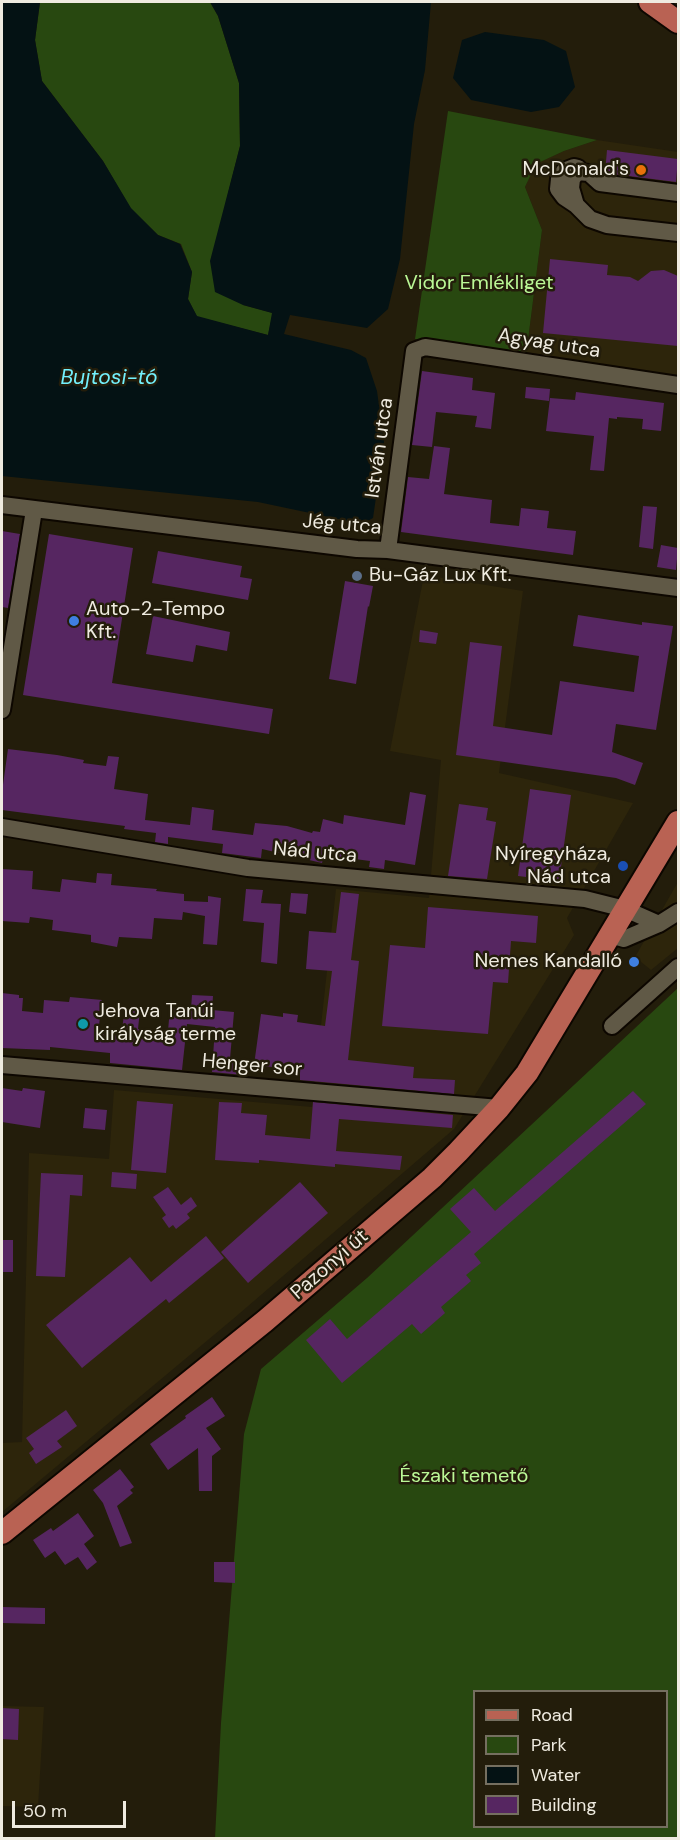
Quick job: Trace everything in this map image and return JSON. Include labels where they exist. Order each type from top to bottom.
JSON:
[{"type":"main road","points":[[650,2],[678,22]]},
{"type":"main road","points":[[626,909],[678,822]]},
{"type":"main road","name":"Pazonyi út","points":[[2,1533],[266,1321],[432,1178],[500,1108],[527,1073],[626,909]]},
{"type":"street","points":[[678,193],[600,183],[589,173],[577,172],[572,179],[571,188],[576,205],[590,219],[607,225],[678,233]]},
{"type":"street","name":"Agyag utca","points":[[414,351],[425,346],[678,384]]},
{"type":"street","name":"István utca","points":[[388,550],[414,351]]},
{"type":"street","name":"Jég utca","points":[[2,505],[357,549],[388,550],[678,588]]},
{"type":"street","points":[[2,710],[3,688],[34,510]]},
{"type":"street","name":"Nád utca","points":[[2,827],[248,868],[585,898],[626,909],[659,924]]},
{"type":"street","points":[[607,939],[617,937],[624,939],[659,924],[678,912]]},
{"type":"street","points":[[612,1026],[678,967]]},
{"type":"street","name":"Henger sor","points":[[2,1065],[500,1108]]},
{"type":"shaded area","points":[[597,140],[678,152],[678,378],[526,356],[542,230],[525,187],[535,164]]},
{"type":"shaded area","points":[[424,575],[523,591],[499,773],[633,803],[567,918],[574,935],[454,1129],[233,1319],[2,1512],[2,1443],[22,1442],[29,1153],[109,1159],[114,1090],[312,1107],[336,889],[429,898],[441,760],[390,751]]},
{"type":"shaded area","points":[[678,882],[678,948],[651,970],[635,957]]},
{"type":"shaded area","points":[[2,1706],[44,1707],[38,1807],[2,1806]]},
{"type":"green space","points":[[40,2],[210,2],[218,16],[239,83],[240,146],[226,202],[243,305],[273,313],[268,335],[197,317],[188,299],[192,272],[181,244],[158,235],[130,208],[103,161],[42,81],[35,40]]},
{"type":"green space","name":"Vidor Emlékliget","points":[[448,111],[597,140],[564,151],[536,164],[525,187],[542,230],[526,356],[415,339]]},
{"type":"green space","name":"Északi temető","points":[[678,988],[678,1838],[215,1838],[221,1723],[244,1434],[261,1369],[367,1278]]},
{"type":"water","name":"Bujtosi-tó","points":[[2,2],[40,2],[35,40],[42,81],[103,161],[131,208],[158,235],[180,244],[192,272],[188,299],[197,316],[268,335],[272,313],[243,305],[215,292],[210,261],[240,146],[239,83],[218,16],[210,2],[431,2],[425,70],[414,124],[400,259],[388,309],[367,328],[290,315],[284,334],[351,350],[366,358],[377,391],[384,442],[373,518],[362,524],[258,502],[2,476]]},
{"type":"water","points":[[485,32],[544,40],[566,51],[575,87],[559,107],[531,112],[471,100],[453,78],[462,40]]},
{"type":"building","name":"McDonald's","points":[[607,150],[678,159],[676,182],[605,173]]},
{"type":"building","points":[[550,259],[608,265],[607,275],[630,277],[638,281],[651,271],[664,270],[678,276],[678,346],[543,333]]},
{"type":"building","points":[[422,371],[473,378],[472,390],[495,393],[491,429],[475,427],[477,416],[436,412],[432,447],[412,445]]},
{"type":"building","points":[[526,387],[550,389],[549,401],[525,398]]},
{"type":"building","points":[[576,392],[664,403],[661,431],[642,429],[643,419],[609,418],[604,471],[590,470],[594,436],[546,431],[550,398],[575,400]]},
{"type":"building","points":[[434,446],[450,448],[444,494],[492,500],[490,523],[519,526],[521,508],[549,511],[547,528],[576,531],[573,555],[401,532],[408,477],[429,479]]},
{"type":"building","points":[[643,506],[657,507],[653,549],[639,547]]},
{"type":"building","points":[[2,531],[20,534],[8,608],[2,607]]},
{"type":"building","points":[[49,534],[133,548],[112,683],[273,709],[269,734],[23,695]]},
{"type":"building","points":[[661,545],[678,548],[676,570],[657,567]]},
{"type":"building","points":[[158,551],[242,566],[240,577],[252,579],[248,600],[152,583]]},
{"type":"building","points":[[345,581],[373,586],[356,684],[329,679]]},
{"type":"building","points":[[578,615],[642,625],[642,622],[673,626],[656,730],[616,724],[612,752],[643,763],[635,785],[616,778],[456,755],[470,642],[502,646],[493,726],[552,735],[560,681],[634,692],[639,656],[573,646]]},
{"type":"building","points":[[153,616],[230,632],[227,651],[196,645],[193,662],[146,654]]},
{"type":"building","points":[[420,630],[438,633],[436,644],[419,642]]},
{"type":"building","points":[[8,749],[57,755],[84,760],[83,763],[106,766],[108,756],[119,757],[114,789],[148,794],[145,820],[190,825],[192,807],[214,810],[212,830],[253,835],[255,823],[287,826],[312,833],[313,831],[320,832],[323,819],[343,824],[344,815],[405,825],[410,792],[426,795],[415,865],[385,860],[384,869],[369,867],[370,861],[324,855],[322,863],[262,849],[261,858],[222,853],[223,844],[168,837],[168,844],[155,842],[156,833],[124,829],[125,826],[2,810]]},
{"type":"building","points":[[530,789],[571,795],[559,881],[518,876]]},
{"type":"building","points":[[459,804],[488,808],[486,820],[496,822],[487,879],[448,876]]},
{"type":"building","points":[[2,869],[33,871],[32,889],[60,892],[62,879],[96,883],[97,873],[112,874],[111,885],[184,894],[184,901],[208,902],[208,896],[221,898],[217,945],[203,944],[205,916],[183,912],[182,920],[154,918],[152,939],[119,937],[117,947],[91,942],[91,935],[52,930],[53,920],[30,917],[29,923],[2,921]]},
{"type":"building","points":[[246,889],[263,890],[261,903],[281,904],[277,964],[261,962],[264,923],[243,921]]},
{"type":"building","points":[[341,892],[359,894],[351,960],[359,961],[348,1060],[414,1067],[413,1078],[455,1080],[454,1094],[300,1080],[300,1070],[254,1065],[261,1014],[283,1017],[283,1013],[298,1015],[297,1022],[325,1026],[332,971],[306,969],[309,931],[336,933]]},
{"type":"building","points":[[291,893],[308,894],[306,914],[289,912]]},
{"type":"building","points":[[428,907],[538,916],[536,943],[511,941],[508,983],[493,982],[488,1034],[382,1026],[390,945],[425,948]]},
{"type":"building","points":[[2,993],[19,995],[19,998],[23,998],[22,1011],[43,1013],[44,1000],[69,1002],[70,997],[102,1000],[98,1034],[121,1036],[125,1008],[140,1010],[138,1029],[168,1031],[170,1008],[191,1009],[192,995],[213,996],[212,1010],[234,1012],[230,1059],[245,1061],[243,1075],[212,1072],[215,1027],[187,1024],[182,1070],[110,1063],[110,1053],[50,1047],[50,1050],[2,1048]]},
{"type":"building","points":[[2,1088],[45,1091],[40,1128],[2,1122]]},
{"type":"building","points":[[633,1091],[646,1104],[474,1254],[481,1263],[466,1275],[471,1281],[441,1307],[445,1313],[421,1334],[412,1324],[342,1383],[306,1340],[330,1319],[347,1339],[471,1232],[450,1209],[474,1188],[495,1211]]},
{"type":"building","points":[[137,1101],[173,1104],[166,1173],[131,1170]]},
{"type":"building","points":[[219,1102],[242,1103],[241,1113],[267,1115],[265,1135],[310,1139],[313,1102],[453,1115],[452,1128],[339,1119],[336,1151],[402,1156],[400,1170],[335,1164],[335,1167],[259,1160],[259,1163],[215,1160]]},
{"type":"building","points":[[85,1108],[107,1110],[105,1130],[83,1128]]},
{"type":"building","points":[[112,1172],[137,1174],[136,1189],[111,1187]]},
{"type":"building","points":[[41,1173],[83,1175],[82,1196],[70,1195],[65,1277],[36,1276]]},
{"type":"building","points":[[300,1182],[328,1213],[248,1283],[221,1252]]},
{"type":"building","points":[[168,1187],[181,1205],[191,1197],[197,1206],[187,1214],[190,1218],[176,1229],[173,1225],[169,1228],[162,1218],[166,1215],[153,1197]]},
{"type":"building","points":[[206,1236],[224,1258],[169,1303],[166,1299],[82,1368],[46,1325],[130,1257],[151,1282]]},
{"type":"building","points":[[2,1240],[13,1240],[13,1272],[2,1272]]},
{"type":"building","points":[[212,1397],[225,1416],[206,1428],[221,1449],[212,1456],[212,1491],[199,1491],[198,1448],[168,1470],[150,1444]]},
{"type":"building","points":[[66,1410],[77,1426],[57,1441],[62,1447],[36,1464],[29,1453],[34,1449],[26,1438]]},
{"type":"building","points":[[120,1469],[134,1487],[130,1490],[133,1493],[117,1506],[132,1543],[120,1547],[103,1503],[93,1490]]},
{"type":"building","points":[[78,1513],[94,1536],[84,1544],[97,1562],[87,1570],[78,1557],[65,1565],[55,1551],[45,1558],[33,1540],[51,1528],[53,1531]]},
{"type":"building","points":[[214,1562],[235,1562],[235,1583],[214,1582]]},
{"type":"building","points":[[2,1607],[45,1608],[45,1624],[2,1623]]},
{"type":"building","points":[[2,1708],[19,1709],[18,1740],[2,1739]]},
{"type":"place","name":"McDonald's","points":[[641,170]]},
{"type":"place","name":"Bu-Gáz Lux Kft.","points":[[357,576]]},
{"type":"place","name":"Auto-2-Tempo Kft.","points":[[74,621]]},
{"type":"place","name":"Nyíregyháza, Nád utca","points":[[623,866]]},
{"type":"place","name":"Nemes Kandalló","points":[[634,962]]},
{"type":"place","name":"Jehova Tanúi királyság terme","points":[[83,1024]]}]
